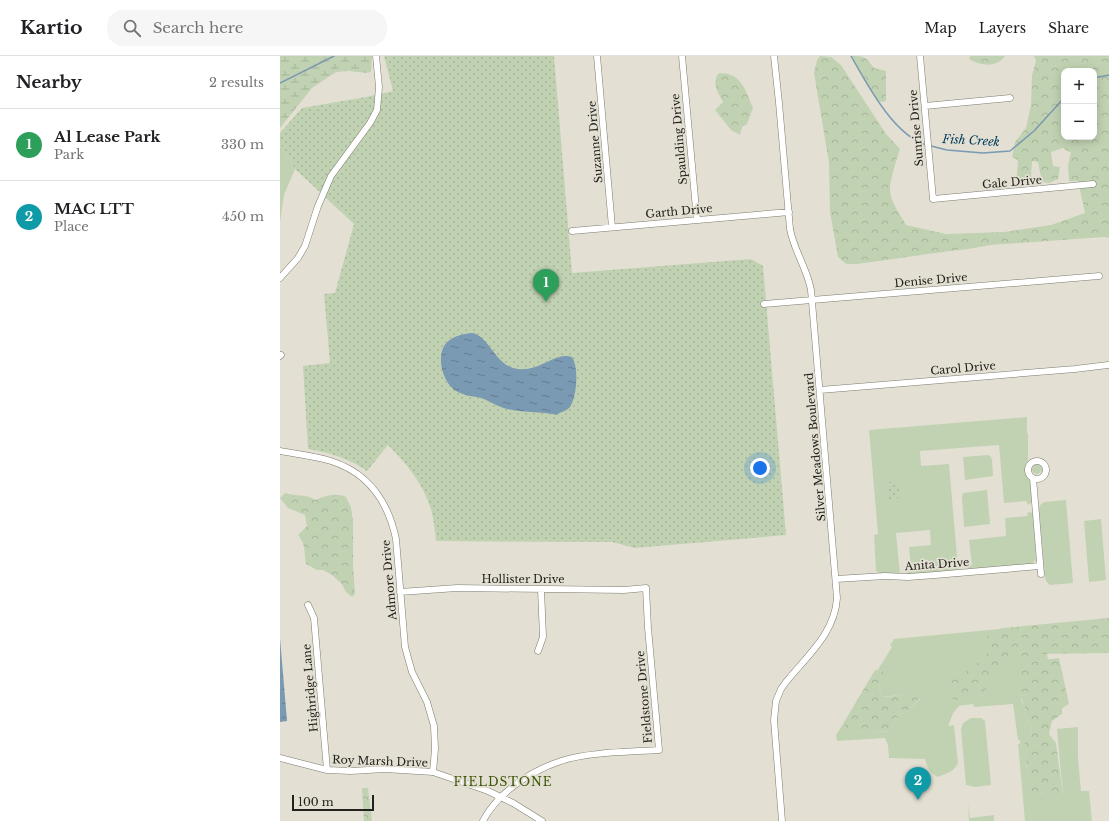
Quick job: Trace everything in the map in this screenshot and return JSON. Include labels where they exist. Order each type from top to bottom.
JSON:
[{"type":"street","points":[[280,278],[298,258],[305,246],[318,206],[331,176],[370,123],[377,110],[379,87],[376,56]]},
{"type":"street","name":"Suzanne Drive","points":[[597,56],[612,227]]},
{"type":"street","name":"Spaulding Drive","points":[[682,56],[697,220]]},
{"type":"street","name":"Silver Meadows Boulevard","points":[[774,56],[792,240],[809,277],[812,300],[837,605],[831,624],[824,637],[786,682],[776,701],[774,730],[782,821]]},
{"type":"street","name":"Sunrise Drive","points":[[920,56],[933,199]]},
{"type":"street","points":[[924,106],[1010,98]]},
{"type":"street","name":"Gale Drive","points":[[933,199],[1093,184]]},
{"type":"street","name":"Garth Drive","points":[[572,231],[789,212]]},
{"type":"street","points":[[280,266],[287,271]]},
{"type":"street","name":"Denise Drive","points":[[764,304],[1099,276]]},
{"type":"street","name":"Carol Drive","points":[[820,390],[1108,365]]},
{"type":"street","name":"Admore Drive","points":[[280,451],[332,461],[349,468],[368,482],[387,508],[393,523],[396,539],[407,658],[412,672],[428,702],[434,726],[436,749],[433,772]]},
{"type":"street","points":[[1033,478],[1041,574]]},
{"type":"street","name":"Anita Drive","points":[[836,579],[884,576],[908,577],[1040,566]]},
{"type":"street","name":"Hollister Drive","points":[[400,592],[457,588],[624,590],[646,588]]},
{"type":"street","name":"Fieldstone Drive","points":[[483,821],[493,805],[520,782],[533,774],[562,761],[598,755],[658,750],[646,588]]},
{"type":"street","points":[[538,650],[543,637],[541,589]]},
{"type":"street","name":"Highridge Lane","points":[[308,605],[314,618],[327,770]]},
{"type":"street","name":"Roy Marsh Drive","points":[[280,758],[327,770],[351,771],[385,769],[433,772],[473,786],[501,798],[542,821]]},
{"type":"green space","points":[[280,56],[372,56],[371,72],[336,72],[312,88],[280,128]]},
{"type":"green space","points":[[384,56],[554,56],[572,273],[751,259],[763,266],[786,535],[635,548],[612,542],[436,541],[432,513],[425,494],[409,468],[388,445],[367,471],[360,466],[339,457],[308,449],[303,366],[330,363],[324,294],[335,293],[354,224],[295,169],[280,143],[280,133],[302,108],[393,91]]},
{"type":"green space","points":[[820,56],[831,57],[841,65],[886,134],[900,149],[892,177],[890,192],[894,205],[906,225],[946,234],[1004,232],[1051,225],[1085,213],[1078,181],[1069,181],[1068,165],[1071,153],[1063,148],[1051,152],[1053,166],[1060,167],[1058,179],[1049,183],[1042,182],[1038,162],[1032,161],[1031,176],[1034,181],[1032,184],[1021,185],[1016,179],[1018,160],[1012,157],[1015,142],[1026,128],[1031,105],[1032,75],[1036,61],[1034,56],[1109,56],[1109,238],[1104,237],[990,245],[857,264],[846,264],[838,257],[830,212],[829,163],[814,73],[817,60]]},
{"type":"green space","points":[[851,56],[860,56],[867,59],[874,68],[886,71],[886,101],[877,101]]},
{"type":"green space","points":[[970,56],[1005,56],[998,63],[988,65],[969,59]]},
{"type":"green space","points":[[719,73],[727,74],[738,79],[745,89],[753,108],[747,124],[742,127],[740,135],[731,130],[715,110],[723,102],[715,84]]},
{"type":"green space","points":[[280,143],[295,169],[284,195],[280,223]]},
{"type":"green space","points":[[1027,417],[1028,460],[1025,467],[1025,472],[1030,481],[1032,502],[1028,505],[1026,501],[1004,503],[999,445],[920,451],[921,466],[949,464],[958,568],[957,571],[908,574],[907,571],[911,570],[909,547],[931,545],[930,530],[896,533],[900,575],[879,573],[876,571],[874,535],[878,534],[869,430]]},
{"type":"green space","points":[[988,455],[992,459],[993,476],[965,480],[963,457]]},
{"type":"green space","points":[[1035,464],[1039,464],[1041,465],[1041,473],[1035,474],[1032,471],[1032,467]]},
{"type":"green space","points":[[888,482],[899,483],[899,497],[897,499],[889,499]]},
{"type":"green space","points":[[987,490],[990,524],[964,527],[963,493]]},
{"type":"green space","points":[[285,493],[304,496],[315,500],[326,496],[335,495],[346,497],[351,507],[353,522],[355,594],[352,597],[346,592],[342,584],[332,575],[323,570],[317,570],[306,564],[304,545],[298,535],[307,526],[305,515],[288,508],[280,498]]},
{"type":"green space","points":[[1066,500],[1073,583],[1050,585],[1045,578],[1039,508],[1041,504],[1045,502]]},
{"type":"green space","points":[[1028,512],[1033,513],[1036,559],[1032,564],[969,570],[967,566],[972,565],[969,540],[1006,536],[1005,518],[1027,516]]},
{"type":"green space","points":[[1101,519],[1106,580],[1089,582],[1084,521]]},
{"type":"green space","points":[[1109,618],[1109,653],[1034,654],[993,669],[994,677],[981,697],[958,700],[947,697],[950,681],[972,668],[988,653],[987,632],[1004,628]]},
{"type":"green space","points":[[1043,625],[1048,660],[1029,662],[1026,666],[1021,699],[1025,708],[1026,718],[1032,730],[1025,743],[1026,764],[1030,784],[1041,804],[1044,792],[1063,796],[1057,729],[1078,727],[1078,759],[1081,791],[1089,791],[1092,821],[1025,821],[1018,744],[1020,744],[1020,740],[1018,740],[1013,704],[974,707],[973,704],[959,706],[953,713],[948,726],[954,725],[958,763],[952,770],[938,777],[929,770],[925,759],[889,758],[888,745],[885,738],[837,741],[836,735],[843,724],[859,733],[889,731],[897,718],[920,699],[916,696],[907,694],[882,696],[879,684],[884,672],[877,671],[892,647],[890,645],[894,639]]},
{"type":"green space","points":[[1059,658],[1069,704],[1062,708],[1062,714],[1052,721],[1049,734],[1056,743],[1063,796],[1056,801],[1049,794],[1044,793],[1041,804],[1038,806],[1031,795],[1025,754],[1025,743],[1032,730],[1026,718],[1025,708],[1019,691],[1018,680],[1019,674],[1029,662]]},
{"type":"green space","points":[[875,670],[885,672],[879,684],[882,696],[888,697],[910,694],[920,698],[897,718],[889,731],[858,733],[843,724]]},
{"type":"green space","points":[[971,718],[981,718],[985,721],[991,785],[975,787],[966,785],[961,729],[963,723]]},
{"type":"green space","points":[[362,788],[368,788],[372,821],[364,821]]},
{"type":"green space","points":[[968,803],[970,818],[994,815],[994,821],[969,821]]},
{"type":"water","points":[[472,333],[482,338],[506,365],[513,368],[530,368],[559,357],[572,357],[576,368],[576,389],[570,407],[556,415],[513,410],[500,407],[481,398],[463,394],[453,389],[446,380],[442,369],[442,351],[450,340],[463,334]]},
{"type":"water","points":[[280,638],[287,721],[280,722]]},
{"type":"waterway","name":"Fish Creek","points":[[280,83],[334,56]]},
{"type":"waterway","name":"Fish Creek","points":[[851,56],[873,94],[893,120],[903,131],[915,140],[927,145]]},
{"type":"waterway","name":"Fish Creek","points":[[1097,77],[1109,75]]},
{"type":"waterway","name":"Fish Creek","points":[[931,146],[947,150],[983,153],[1010,151],[1034,131],[1061,101]]},
{"type":"place","name":"Al Lease Park","points":[[546,302]]},
{"type":"place","name":"MAC LTT","points":[[918,800]]},
{"type":"district","name":"FIELDSTONE","points":[[503,781]]}]
